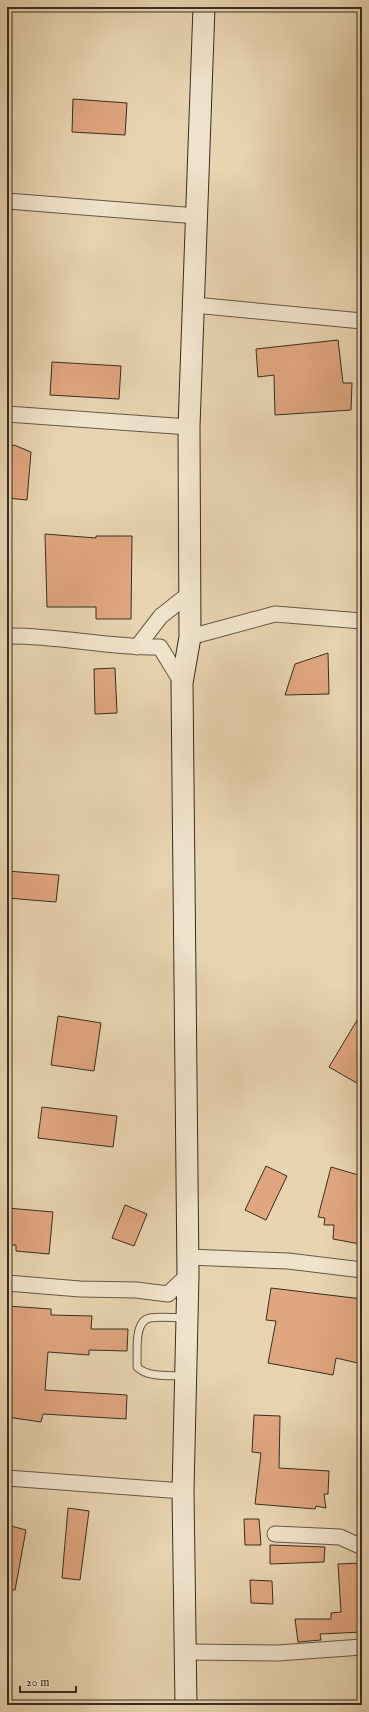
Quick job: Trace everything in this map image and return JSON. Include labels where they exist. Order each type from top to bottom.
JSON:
[{"type":"main road","points":[[186,1705],[183,1491],[188,1266],[182,683],[190,637],[189,427],[204,7]]},
{"type":"street","points":[[7,202],[197,216]]},
{"type":"street","points":[[194,305],[362,321]]},
{"type":"street","points":[[7,414],[189,427]]},
{"type":"street","points":[[137,648],[161,616],[189,594]]},
{"type":"street","points":[[190,637],[275,614],[362,621]]},
{"type":"street","points":[[7,636],[33,636],[137,648],[160,647],[182,683]]},
{"type":"street","points":[[7,1283],[80,1289],[136,1290],[168,1294],[188,1266],[288,1261],[362,1270]]},
{"type":"street","points":[[7,1478],[183,1491]]},
{"type":"street","points":[[275,1534],[340,1537],[362,1547]]},
{"type":"street","points":[[185,1652],[278,1653],[362,1647]]},
{"type":"lane","points":[[186,1376],[152,1374],[142,1372],[137,1367],[138,1328],[143,1321],[150,1318],[187,1318]]},
{"type":"building","points":[[73,99],[127,103],[125,135],[72,132]]},
{"type":"building","points":[[338,340],[343,383],[352,383],[351,410],[275,415],[274,375],[258,377],[256,349]]},
{"type":"building","points":[[52,362],[121,366],[119,399],[50,395]]},
{"type":"building","points":[[14,445],[31,452],[27,500],[7,498],[7,448]]},
{"type":"building","points":[[45,534],[96,538],[96,536],[132,536],[131,619],[96,619],[96,607],[47,607]]},
{"type":"building","points":[[328,653],[329,694],[285,695],[295,664]]},
{"type":"building","points":[[115,668],[117,713],[95,714],[94,669]]},
{"type":"building","points":[[7,871],[59,875],[56,902],[7,898]]},
{"type":"building","points":[[362,1012],[362,1086],[329,1067]]},
{"type":"building","points":[[58,1016],[101,1023],[94,1071],[51,1065]]},
{"type":"building","points":[[42,1107],[117,1116],[113,1147],[38,1138]]},
{"type":"building","points":[[266,1166],[287,1176],[266,1220],[245,1210]]},
{"type":"building","points":[[331,1167],[362,1176],[362,1229],[360,1244],[333,1239],[334,1225],[324,1225],[325,1218],[318,1217]]},
{"type":"building","points":[[125,1205],[147,1214],[134,1246],[112,1238]]},
{"type":"building","points":[[7,1208],[53,1212],[49,1254],[16,1251],[16,1245],[7,1245]]},
{"type":"building","points":[[271,1288],[362,1299],[362,1364],[336,1358],[333,1375],[268,1363],[276,1321],[266,1320]]},
{"type":"building","points":[[7,1306],[51,1309],[51,1315],[92,1316],[91,1329],[128,1329],[127,1351],[89,1350],[89,1355],[48,1352],[45,1390],[127,1395],[126,1419],[43,1414],[41,1422],[7,1417]]},
{"type":"building","points":[[254,1415],[280,1416],[279,1468],[329,1471],[328,1494],[324,1494],[326,1508],[316,1506],[315,1509],[255,1504],[261,1453],[252,1452]]},
{"type":"building","points":[[68,1508],[89,1511],[80,1580],[62,1578]]},
{"type":"building","points":[[244,1519],[259,1519],[261,1545],[245,1545]]},
{"type":"building","points":[[7,1525],[26,1530],[15,1590],[7,1590]]},
{"type":"building","points":[[270,1545],[325,1547],[324,1562],[270,1564]]},
{"type":"building","points":[[360,1563],[360,1570],[362,1569],[362,1632],[320,1634],[321,1640],[298,1642],[295,1619],[331,1619],[331,1613],[341,1612],[338,1564]]},
{"type":"building","points":[[250,1580],[272,1581],[273,1604],[251,1603]]}]
